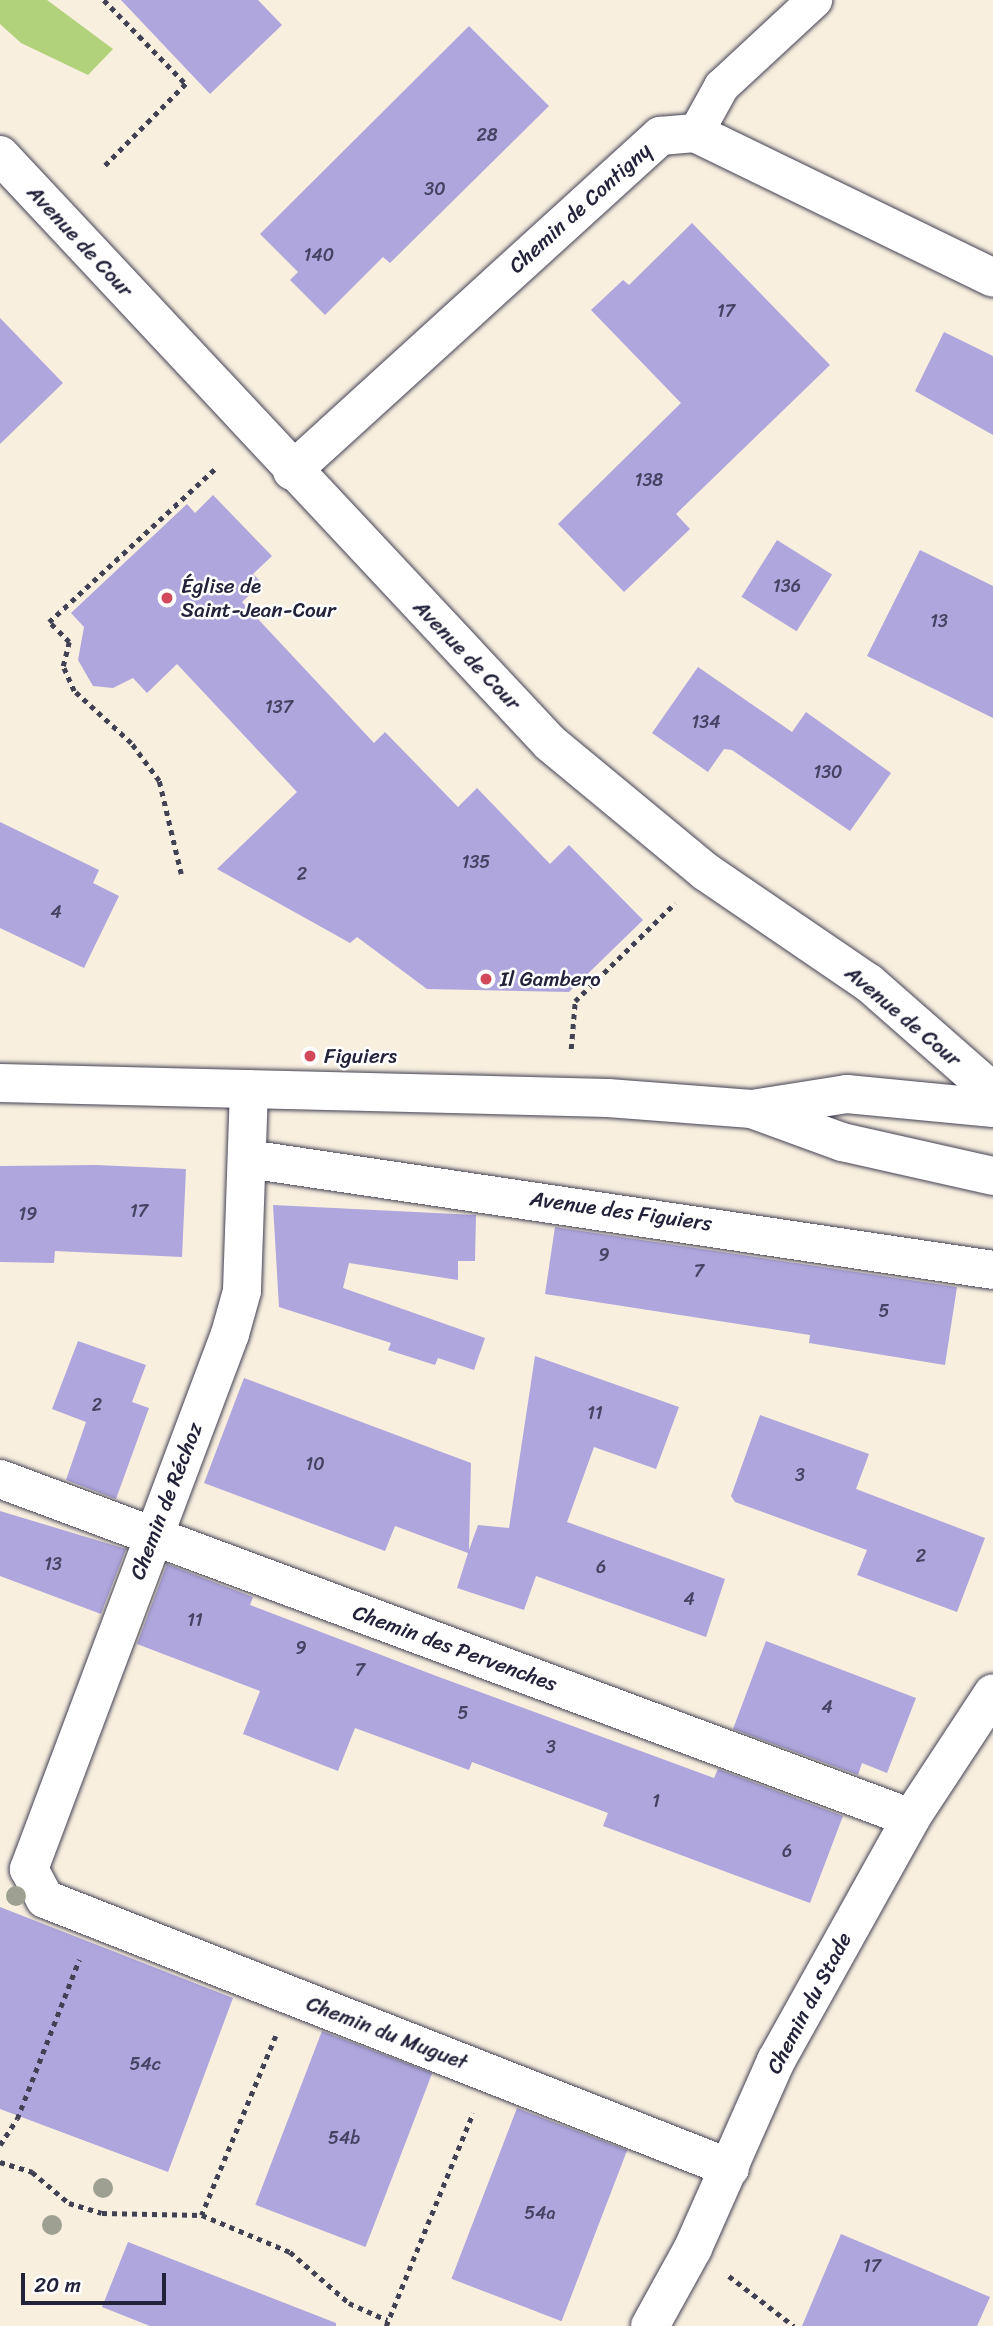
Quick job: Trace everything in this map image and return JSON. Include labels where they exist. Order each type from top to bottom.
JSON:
[{"type":"street","points":[[814,0],[721,86],[695,133],[993,278]]},
{"type":"street","name":"Chemin de Contigny","points":[[292,471],[628,161],[660,136],[695,133]]},
{"type":"street","name":"Avenue de Cour","points":[[0,155],[292,471],[550,743],[706,872],[869,983],[993,1092]]},
{"type":"street","points":[[0,1083],[249,1089],[752,1109],[848,1094],[993,1108]]},
{"type":"street","name":"Chemin de Réchoz","points":[[45,1899],[29,1869],[242,1291],[249,1089]]},
{"type":"street","points":[[752,1109],[842,1142],[993,1176]]},
{"type":"street","name":"Avenue des Figuiers","points":[[248,1159],[993,1270]]},
{"type":"street","name":"Chemin des Pervenches","points":[[0,1479],[911,1818]]},
{"type":"street","name":"Chemin du Stade","points":[[650,2326],[730,2168],[776,2060],[911,1818],[993,1693]]},
{"type":"street","name":"Chemin du Muguet","points":[[45,1899],[730,2168]]},
{"type":"path","points":[[104,0],[186,84],[104,167]]},
{"type":"path","points":[[180,874],[159,781],[131,743],[74,691],[63,666],[69,642],[50,622],[215,469]]},
{"type":"path","points":[[571,1049],[575,1001],[676,902]]},
{"type":"path","points":[[0,2145],[17,2119],[96,1919]]},
{"type":"path","points":[[202,2215],[293,1996]]},
{"type":"path","points":[[0,2162],[32,2172],[69,2203],[102,2213],[202,2215],[290,2252],[349,2303],[387,2323],[490,2073]]},
{"type":"path","points":[[726,2273],[794,2326]]},
{"type":"green space","points":[[0,0],[47,0],[113,49],[88,75],[21,43],[0,24]]},
{"type":"building","points":[[121,0],[258,0],[282,25],[210,94]]},
{"type":"building","points":[[469,26],[549,106],[390,263],[383,257],[325,315],[290,280],[298,272],[260,234]]},
{"type":"building","points":[[692,223],[830,365],[676,514],[690,529],[624,592],[558,524],[681,403],[591,310],[623,280],[629,285]]},
{"type":"building","points":[[0,318],[63,383],[0,444]]},
{"type":"building","points":[[944,332],[993,356],[993,435],[915,391]]},
{"type":"building","points":[[213,495],[272,556],[253,574],[262,583],[242,602],[374,743],[385,732],[458,807],[477,788],[550,864],[569,845],[643,920],[569,992],[427,989],[357,937],[350,943],[217,869],[297,792],[177,664],[147,693],[133,678],[113,688],[93,686],[78,660],[84,627],[71,613],[187,504],[195,513]]},
{"type":"building","points":[[777,540],[832,574],[797,631],[741,597]]},
{"type":"building","points":[[920,550],[993,586],[993,718],[867,656]]},
{"type":"building","points":[[698,667],[792,732],[806,712],[891,773],[850,831],[732,750],[724,749],[708,772],[652,733]]},
{"type":"building","points":[[0,822],[99,870],[93,883],[119,896],[84,968],[0,928]]},
{"type":"building","points":[[96,1165],[186,1169],[182,1257],[55,1251],[54,1263],[0,1262],[0,1166]]},
{"type":"building","points":[[273,1205],[476,1215],[475,1261],[458,1261],[458,1280],[349,1263],[343,1288],[485,1338],[474,1370],[438,1358],[435,1365],[388,1350],[391,1343],[279,1307]]},
{"type":"building","points":[[555,1227],[957,1287],[945,1365],[809,1343],[810,1335],[545,1294]]},
{"type":"building","points":[[78,1341],[146,1365],[132,1402],[149,1408],[116,1499],[66,1480],[86,1422],[52,1409]]},
{"type":"building","points":[[535,1356],[679,1407],[656,1469],[594,1447],[567,1522],[725,1579],[706,1637],[536,1576],[524,1610],[457,1588],[468,1553],[395,1526],[385,1551],[204,1483],[244,1378],[471,1463],[469,1550],[478,1525],[509,1528]]},
{"type":"building","points":[[760,1415],[869,1454],[856,1489],[985,1538],[957,1612],[857,1575],[867,1550],[735,1502],[731,1496]]},
{"type":"building","points":[[0,1511],[126,1549],[101,1614],[0,1576]]},
{"type":"building","points":[[167,1564],[253,1597],[250,1605],[439,1677],[714,1778],[718,1769],[843,1816],[810,1903],[603,1826],[608,1813],[472,1762],[469,1770],[355,1728],[338,1771],[243,1734],[260,1691],[137,1644]]},
{"type":"building","points":[[766,1641],[916,1698],[887,1773],[862,1763],[858,1775],[733,1729]]},
{"type":"building","points":[[0,1907],[233,1998],[168,2172],[0,2109]]},
{"type":"building","points":[[322,2031],[432,2073],[366,2247],[255,2205]]},
{"type":"building","points":[[517,2108],[627,2150],[562,2321],[451,2279]]},
{"type":"building","points":[[841,2234],[990,2297],[977,2326],[802,2326]]},
{"type":"building","points":[[128,2242],[336,2323],[336,2326],[150,2326],[102,2307]]},
{"type":"place","name":"Église de Saint-Jean-Cour","points":[[167,598]]},
{"type":"place","name":"Il Gambero","points":[[486,979]]},
{"type":"place","name":"Figuiers","points":[[310,1056]]}]
